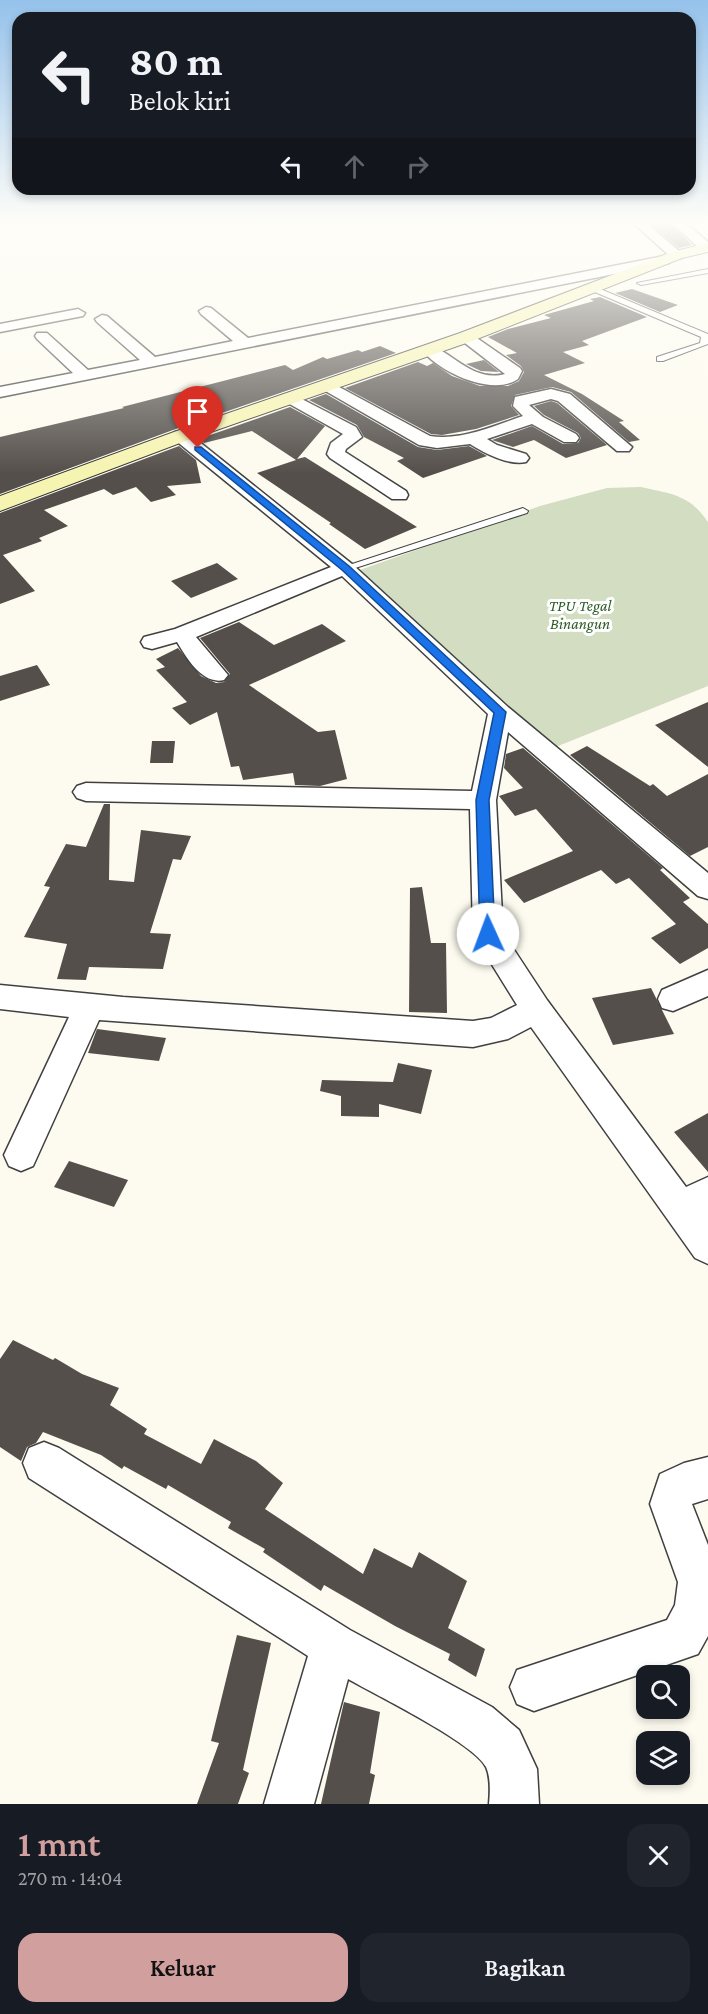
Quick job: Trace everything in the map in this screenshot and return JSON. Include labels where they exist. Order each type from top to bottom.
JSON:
[{"type":"street","points":[[0,392],[431,306]]},
{"type":"street","points":[[0,504],[182,436],[430,350],[546,306]]},
{"type":"street","points":[[206,311],[246,344]]},
{"type":"street","points":[[3,323],[78,313]]},
{"type":"street","points":[[102,319],[152,362]]},
{"type":"street","points":[[42,336],[85,375]]},
{"type":"street","points":[[430,350],[478,378],[489,381],[508,379],[513,376],[514,371],[466,337]]},
{"type":"street","points":[[328,386],[425,441],[443,444],[537,420]]},
{"type":"street","points":[[570,438],[537,420],[519,403],[530,397],[556,395],[564,398],[623,447]]},
{"type":"street","points":[[292,399],[350,431],[353,437],[337,447],[336,454],[399,495]]},
{"type":"street","points":[[182,436],[345,568],[500,712],[702,878]]},
{"type":"street","points":[[471,437],[491,449],[520,458]]},
{"type":"street","points":[[152,642],[183,634],[345,568]]},
{"type":"street","points":[[183,634],[193,650],[216,675]]},
{"type":"street","points":[[500,712],[483,800],[488,934],[536,1009],[695,1202],[708,1246]]},
{"type":"street","points":[[86,792],[483,800]]},
{"type":"street","points":[[673,999],[708,982]]},
{"type":"street","points":[[0,997],[90,1006],[473,1034],[497,1030],[536,1009]]},
{"type":"street","points":[[21,1155],[90,1006]]},
{"type":"street","points":[[44,1463],[334,1646],[476,1724],[502,1747],[512,1769],[514,1804]]},
{"type":"street","points":[[534,1687],[682,1638],[698,1610],[700,1582],[671,1504],[675,1489],[684,1484],[708,1478]]},
{"type":"street","points":[[289,1804],[334,1646]]},
{"type":"lane","points":[[635,306],[705,336],[704,344],[660,359]]},
{"type":"lane","points":[[345,568],[523,511]]},
{"type":"green space","name":"TPU Tegal Binangun","points":[[641,487],[686,500],[708,522],[708,686],[553,748],[357,571],[540,506],[607,488]]},
{"type":"building","points":[[575,306],[622,306],[647,317],[582,341],[589,345],[563,352],[585,363],[544,375],[582,394],[624,421],[619,422],[640,440],[629,442],[571,392],[552,387],[515,395],[511,406],[519,415],[476,429],[442,435],[431,434],[345,388],[418,362],[427,366],[433,363],[452,376],[480,386],[508,386],[519,381],[524,372],[521,366],[506,355],[517,353],[488,337],[508,329],[551,318],[544,315]]},
{"type":"building","points":[[646,306],[675,306],[660,312]]},
{"type":"building","points":[[380,346],[396,353],[173,430],[0,494],[0,437],[124,408],[122,407],[285,365],[293,370],[323,357],[327,359]]},
{"type":"building","points":[[484,360],[499,372],[481,371],[466,364]]},
{"type":"building","points":[[326,394],[418,447],[437,450],[469,446],[487,456],[423,478],[397,461],[404,458],[364,437],[357,425],[309,400]]},
{"type":"building","points":[[551,401],[557,403],[607,445],[566,458],[534,440],[513,447],[492,440],[532,426],[563,444],[578,443],[581,438],[578,433],[544,415],[534,406]]},
{"type":"building","points":[[290,407],[325,426],[297,459],[305,457],[417,527],[365,549],[257,473],[296,460],[252,431],[204,443],[199,439]]},
{"type":"building","points":[[179,446],[196,460],[201,483],[167,486],[176,495],[151,502],[136,487],[113,495],[104,489],[44,510],[68,526],[39,538],[42,541],[3,555],[35,591],[0,604],[0,513]]},
{"type":"building","points":[[217,563],[238,579],[191,598],[171,581]]},
{"type":"building","points":[[239,622],[274,645],[322,624],[346,641],[249,685],[318,732],[335,730],[347,779],[320,786],[295,785],[293,773],[243,780],[239,766],[231,767],[217,712],[190,725],[172,708],[187,702],[156,670],[165,667],[156,659],[178,648],[201,676],[216,683],[224,682],[230,674],[200,638]]},
{"type":"building","points":[[37,665],[50,685],[0,701],[0,676]]},
{"type":"building","points":[[708,702],[708,767],[655,725]]},
{"type":"building","points":[[152,741],[175,741],[173,763],[150,763]]},
{"type":"building","points":[[587,746],[650,786],[653,784],[667,796],[708,774],[708,847],[690,856],[570,755]]},
{"type":"building","points":[[523,748],[663,868],[660,870],[690,898],[683,902],[708,924],[708,948],[680,964],[651,938],[676,924],[629,878],[616,884],[601,870],[524,903],[504,880],[573,851],[536,809],[515,816],[499,796],[523,788],[504,768],[506,754]]},
{"type":"building","points":[[104,804],[110,804],[109,880],[134,882],[141,830],[191,836],[181,860],[173,859],[150,933],[171,934],[163,969],[89,967],[86,980],[57,979],[67,944],[24,937],[50,887],[44,886],[66,844],[86,847]]},
{"type":"building","points":[[422,887],[431,943],[446,943],[447,1013],[409,1012],[410,888]]},
{"type":"building","points":[[651,988],[674,1034],[613,1045],[592,998]]},
{"type":"building","points":[[97,1029],[166,1038],[159,1061],[88,1053]]},
{"type":"building","points":[[398,1063],[432,1070],[421,1114],[379,1104],[379,1117],[341,1116],[341,1096],[320,1091],[322,1080],[393,1082]]},
{"type":"building","points":[[708,1113],[708,1172],[674,1132]]},
{"type":"building","points":[[69,1161],[128,1180],[114,1207],[54,1187]]},
{"type":"building","points":[[13,1340],[53,1360],[55,1358],[82,1374],[119,1388],[110,1405],[147,1429],[144,1434],[201,1464],[214,1439],[256,1461],[283,1483],[265,1509],[363,1574],[374,1548],[412,1568],[419,1552],[467,1581],[448,1628],[485,1649],[476,1677],[448,1660],[450,1654],[395,1626],[324,1585],[321,1591],[263,1552],[265,1549],[228,1528],[231,1522],[168,1485],[166,1489],[124,1466],[122,1469],[101,1455],[43,1432],[36,1443],[27,1447],[21,1461],[0,1447],[0,1359]]},
{"type":"building","points":[[237,1635],[271,1643],[243,1770],[249,1773],[238,1804],[197,1804],[219,1743],[211,1741]]},
{"type":"building","points":[[344,1702],[380,1712],[370,1773],[375,1775],[369,1804],[321,1804]]},
{"type":"route","points":[[198,448],[389,606],[500,712],[483,800],[488,934]]}]
